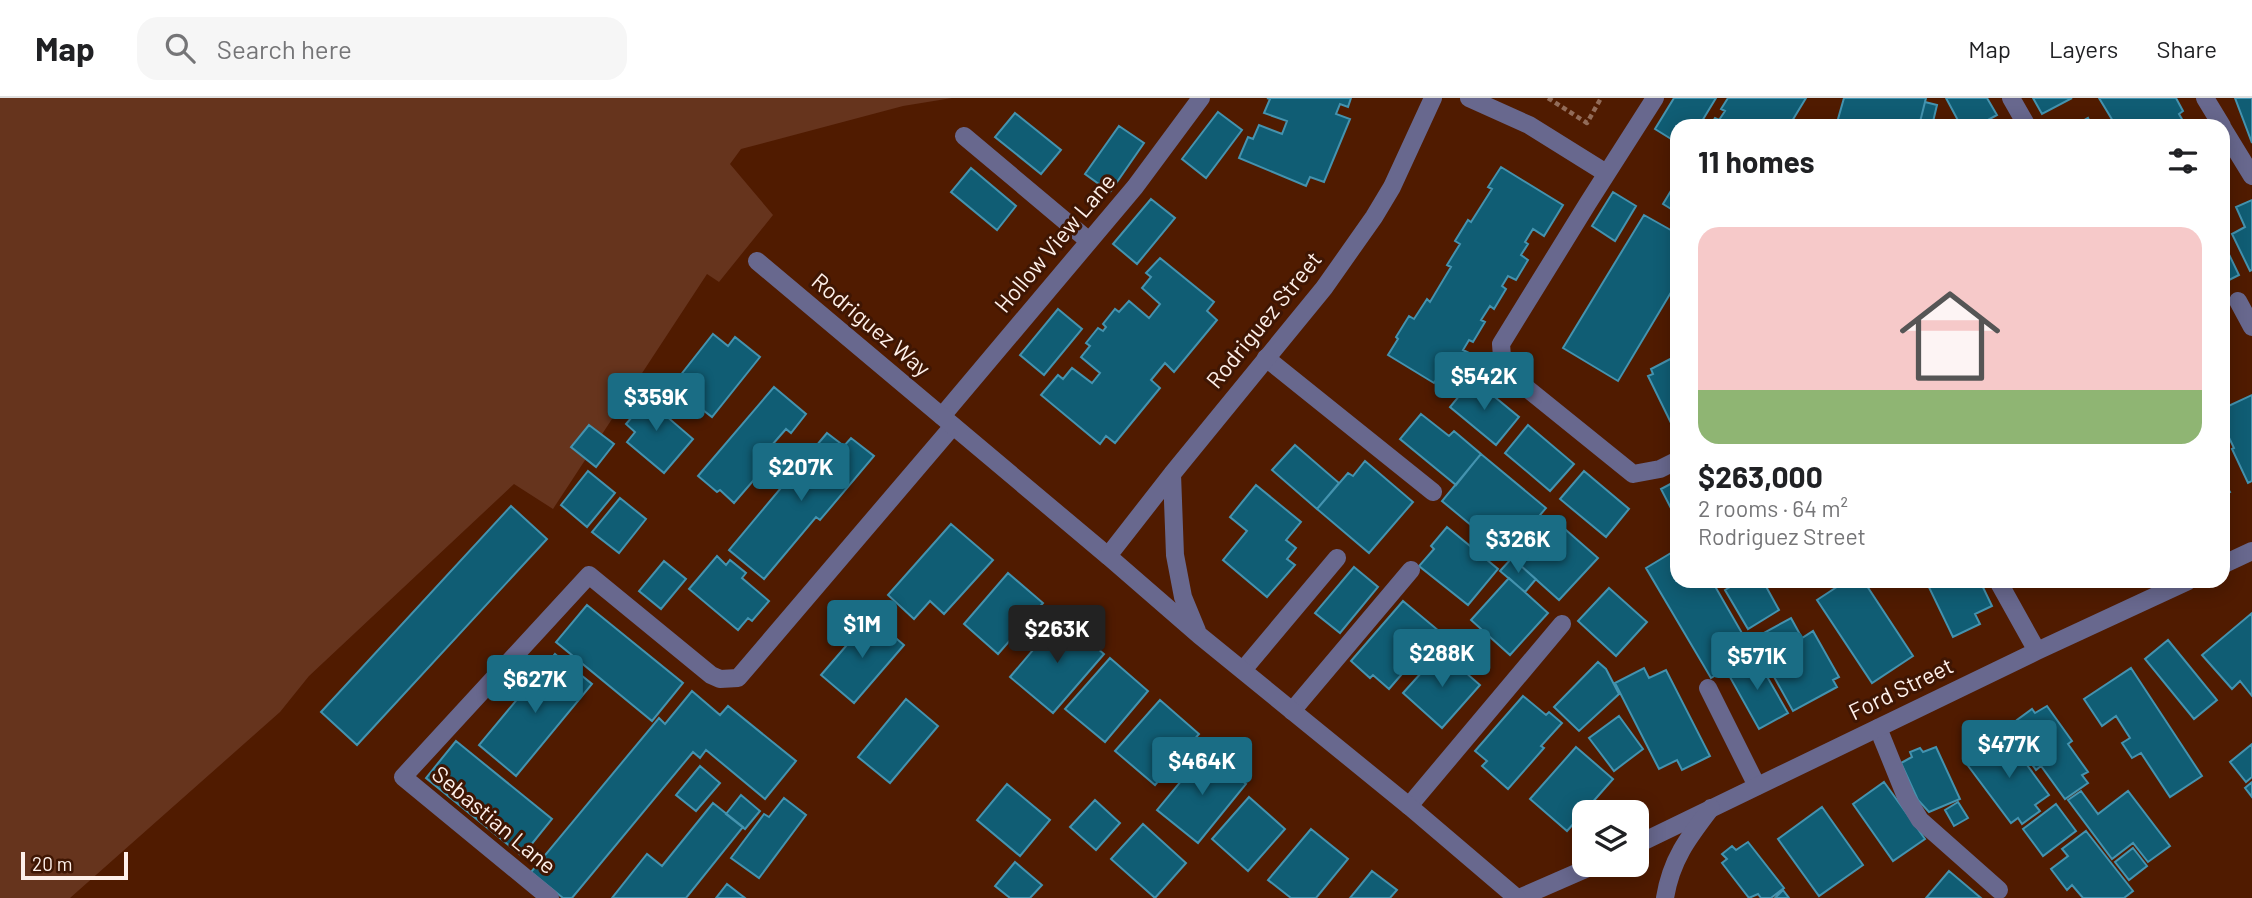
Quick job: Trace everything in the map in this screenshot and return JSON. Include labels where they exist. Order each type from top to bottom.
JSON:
[{"type":"street","name":"Hollow View Lane","points":[[947,421],[1135,187],[1202,98]]},
{"type":"street","name":"Rodriguez Street","points":[[1108,556],[1324,288],[1392,187],[1433,98]]},
{"type":"street","points":[[1469,98],[1529,125],[1606,173]]},
{"type":"street","points":[[1655,98],[1501,344],[1503,369],[1633,474],[1660,469],[1670,464]]},
{"type":"street","points":[[2011,98],[2023,119]]},
{"type":"street","points":[[2205,98],[2217,119]]},
{"type":"street","points":[[964,136],[1089,241]]},
{"type":"street","points":[[2230,140],[2252,176]]},
{"type":"street","name":"Rodriguez Way","points":[[757,261],[947,421]]},
{"type":"street","points":[[2238,301],[2252,327]]},
{"type":"street","points":[[1266,358],[1433,492]]},
{"type":"street","points":[[947,421],[1199,635],[1518,898],[1572,875]]},
{"type":"street","name":"Sebastian Lane","points":[[550,898],[403,777],[589,575],[711,675],[720,679],[738,678],[947,421]]},
{"type":"street","points":[[1172,474],[1175,555],[1183,597],[1199,635]]},
{"type":"street","points":[[2230,561],[2252,551]]},
{"type":"street","points":[[1243,670],[1337,558]]},
{"type":"street","points":[[1292,711],[1411,570]]},
{"type":"street","points":[[2002,588],[2037,651]]},
{"type":"street","name":"Ford Street","points":[[1649,839],[2173,588]]},
{"type":"street","points":[[1409,806],[1562,624]]},
{"type":"street","points":[[1707,688],[1757,786]]},
{"type":"street","points":[[1878,728],[1906,797],[1920,820],[1999,890]]},
{"type":"street","points":[[1665,898],[1674,861],[1686,840],[1711,808]]},
{"type":"path","points":[[1548,98],[1587,123],[1601,98]]},
{"type":"shaded area","points":[[0,98],[952,98],[903,106],[741,149],[730,164],[773,215],[719,282],[707,274],[553,509],[514,484],[309,676],[280,712],[70,898],[0,898]]},
{"type":"building","points":[[1267,98],[1351,98],[1348,107],[1340,104],[1336,114],[1350,119],[1324,182],[1310,177],[1306,186],[1239,158],[1248,137],[1253,139],[1259,125],[1282,134],[1287,121],[1264,113],[1270,99]]},
{"type":"building","points":[[1674,98],[1716,98],[1703,119],[1670,119],[1670,138],[1655,129]]},
{"type":"building","points":[[1728,98],[1806,98],[1793,119],[1720,119],[1725,111],[1721,109]]},
{"type":"building","points":[[1844,98],[1926,98],[1921,119],[1838,119]]},
{"type":"building","points":[[1946,98],[1987,98],[1997,115],[1990,119],[1957,119]]},
{"type":"building","points":[[2033,98],[2072,98],[2042,114]]},
{"type":"building","points":[[2099,98],[2176,98],[2183,111],[2179,114],[2182,119],[2112,119]]},
{"type":"building","points":[[2235,98],[2252,98],[2252,143]]},
{"type":"building","points":[[1925,102],[1937,105],[1934,119],[1921,119]]},
{"type":"building","points":[[1218,112],[1242,130],[1206,178],[1182,159]]},
{"type":"building","points":[[1015,113],[1061,150],[1041,174],[995,137]]},
{"type":"building","points":[[1119,126],[1144,143],[1110,192],[1085,174]]},
{"type":"building","points":[[1501,167],[1563,205],[1544,236],[1533,229],[1521,255],[1528,260],[1516,280],[1508,276],[1502,286],[1506,289],[1494,309],[1490,306],[1481,320],[1485,322],[1473,342],[1469,340],[1463,350],[1469,353],[1457,374],[1445,366],[1434,383],[1388,355],[1409,316],[1414,319],[1427,299],[1430,302],[1451,267],[1447,265],[1460,244],[1455,241],[1492,189],[1488,187]]},
{"type":"building","points":[[971,168],[1016,206],[997,230],[951,192]]},
{"type":"building","points":[[1613,192],[1636,206],[1615,241],[1592,226]]},
{"type":"building","points":[[1670,192],[1670,208],[1663,204]]},
{"type":"building","points":[[1151,199],[1175,218],[1137,264],[1113,244]]},
{"type":"building","points":[[2252,200],[2250,271],[2232,234],[2245,227],[2236,207]]},
{"type":"building","points":[[1644,215],[1670,230],[1670,294],[1618,381],[1563,348]]},
{"type":"building","points":[[2230,256],[2239,275],[2230,280]]},
{"type":"building","points":[[1160,258],[1214,302],[1207,311],[1217,320],[1174,372],[1165,363],[1151,380],[1160,388],[1115,443],[1106,436],[1100,444],[1041,395],[1058,375],[1063,379],[1072,368],[1092,383],[1100,373],[1081,357],[1090,346],[1086,343],[1098,328],[1103,331],[1106,327],[1103,324],[1115,309],[1119,312],[1129,301],[1149,318],[1160,304],[1142,288],[1151,277],[1146,273]]},
{"type":"building","points":[[1058,309],[1082,329],[1044,375],[1020,355]]},
{"type":"building","points":[[713,334],[728,346],[735,337],[760,357],[712,417],[672,386]]},
{"type":"building","points":[[1670,359],[1670,421],[1648,376],[1653,374],[1651,369]]},
{"type":"building","points":[[1473,379],[1519,417],[1496,445],[1450,407]]},
{"type":"building","points":[[643,386],[656,397],[651,403],[693,439],[664,473],[627,442],[635,432],[626,424],[638,410],[629,403]]},
{"type":"building","points":[[774,387],[806,414],[791,433],[786,429],[772,445],[779,451],[734,503],[698,476]]},
{"type":"building","points":[[2252,395],[2252,481],[2248,483],[2232,449],[2230,405]]},
{"type":"building","points":[[1421,414],[1449,436],[1454,431],[1481,454],[1456,485],[1400,439]]},
{"type":"building","points":[[589,425],[614,444],[596,467],[571,447]]},
{"type":"building","points":[[1528,425],[1574,464],[1550,491],[1505,453]]},
{"type":"building","points":[[827,433],[844,446],[851,438],[874,456],[820,520],[816,517],[764,579],[729,550]]},
{"type":"building","points":[[1295,445],[1339,483],[1317,509],[1272,470]]},
{"type":"building","points":[[1481,454],[1546,508],[1513,547],[1497,534],[1490,541],[1442,501]]},
{"type":"building","points":[[1365,461],[1413,502],[1369,553],[1317,509],[1348,473],[1353,476]]},
{"type":"building","points":[[588,471],[615,493],[587,527],[561,505]]},
{"type":"building","points":[[1584,471],[1629,509],[1606,537],[1560,499]]},
{"type":"building","points":[[1670,484],[1670,506],[1661,489]]},
{"type":"building","points":[[1256,485],[1301,522],[1286,540],[1296,548],[1287,559],[1295,565],[1267,597],[1223,560],[1247,531],[1230,517]]},
{"type":"building","points":[[620,498],[646,519],[619,553],[592,532]]},
{"type":"building","points":[[511,506],[547,539],[357,745],[321,712]]},
{"type":"building","points":[[1558,523],[1598,558],[1559,600],[1520,565]]},
{"type":"building","points":[[951,524],[993,560],[944,614],[930,601],[914,619],[888,595]]},
{"type":"building","points":[[1447,527],[1498,569],[1468,605],[1419,566],[1434,549],[1431,546]]},
{"type":"building","points":[[1670,554],[1670,588],[1716,588],[1754,654],[1711,678],[1646,568]]},
{"type":"building","points":[[717,556],[726,565],[730,560],[746,573],[742,578],[769,601],[752,621],[748,618],[738,630],[689,589]]},
{"type":"building","points":[[1512,558],[1536,579],[1525,592],[1500,571]]},
{"type":"building","points":[[664,561],[686,579],[661,609],[639,591]]},
{"type":"building","points":[[1354,567],[1378,587],[1340,633],[1315,613]]},
{"type":"building","points":[[1008,573],[1043,603],[998,654],[964,624]]},
{"type":"building","points":[[1509,578],[1548,613],[1510,655],[1471,620]]},
{"type":"building","points":[[1609,588],[1647,622],[1616,656],[1578,621]]},
{"type":"building","points":[[1767,588],[1779,610],[1748,629],[1725,590]]},
{"type":"building","points":[[1835,588],[1868,588],[1913,656],[1872,683],[1817,600]]},
{"type":"building","points":[[1929,588],[1983,588],[1992,606],[1975,614],[1980,624],[1953,637]]},
{"type":"building","points":[[1403,601],[1439,631],[1389,689],[1373,675],[1370,678],[1351,661]]},
{"type":"building","points":[[587,605],[683,683],[652,721],[556,642]]},
{"type":"building","points":[[2252,613],[2252,696],[2240,681],[2232,689],[2202,655]]},
{"type":"building","points":[[871,617],[904,645],[854,703],[821,675]]},
{"type":"building","points":[[1061,617],[1104,654],[1053,713],[1010,677]]},
{"type":"building","points":[[1791,618],[1802,638],[1813,631],[1839,677],[1833,680],[1837,687],[1793,711],[1753,639]]},
{"type":"building","points":[[2168,640],[2217,700],[2194,719],[2145,659]]},
{"type":"building","points":[[1441,651],[1480,685],[1442,728],[1403,693]]},
{"type":"building","points":[[555,654],[592,684],[516,776],[479,745]]},
{"type":"building","points":[[1754,654],[1788,713],[1759,729],[1726,670]]},
{"type":"building","points":[[1110,658],[1148,691],[1105,742],[1065,709]]},
{"type":"building","points":[[1598,662],[1606,669],[1619,694],[1579,731],[1554,707]]},
{"type":"building","points":[[1644,668],[1649,678],[1666,670],[1710,756],[1682,770],[1677,760],[1659,769],[1615,683]]},
{"type":"building","points":[[2131,668],[2202,776],[2170,797],[2141,753],[2132,758],[2122,743],[2130,738],[2116,716],[2102,726],[2084,699]]},
{"type":"building","points":[[692,691],[720,715],[728,706],[796,761],[765,799],[706,750],[700,758],[693,752],[572,898],[563,898],[531,872],[659,718],[665,724]]},
{"type":"building","points":[[1523,696],[1546,715],[1549,712],[1562,723],[1508,789],[1482,766],[1487,761],[1475,751]]},
{"type":"building","points":[[906,699],[938,726],[890,783],[858,757]]},
{"type":"building","points":[[1160,700],[1199,734],[1155,785],[1115,751]]},
{"type":"building","points":[[2047,706],[2072,741],[2068,744],[2088,772],[2082,775],[2088,783],[2065,799],[2041,766],[2036,770],[2010,733],[2021,725],[2017,720],[2032,709],[2035,713]]},
{"type":"building","points":[[1619,716],[1643,749],[1614,771],[1589,738]]},
{"type":"building","points":[[2005,735],[2049,795],[2035,805],[2040,811],[2022,824],[2018,818],[2011,823],[1966,763]]},
{"type":"building","points":[[456,741],[552,819],[522,856],[426,778]]},
{"type":"building","points":[[2252,744],[2252,777],[2246,782],[2230,762]]},
{"type":"building","points":[[1576,747],[1613,779],[1594,800],[1572,800],[1572,825],[1567,831],[1530,799]]},
{"type":"building","points":[[1936,747],[1960,799],[1929,812],[1918,800],[1901,763],[1912,757],[1910,752],[1920,748],[1923,752]]},
{"type":"building","points":[[1206,751],[1246,784],[1198,843],[1157,810]]},
{"type":"building","points":[[700,766],[720,783],[696,811],[676,795]]},
{"type":"building","points":[[1884,782],[1925,839],[1893,861],[1853,804]]},
{"type":"building","points":[[2252,782],[2252,797],[2245,788]]},
{"type":"building","points":[[1007,784],[1050,820],[1020,856],[977,820]]},
{"type":"building","points":[[2081,791],[2098,814],[2128,791],[2170,846],[2148,862],[2133,843],[2112,859],[2068,800]]},
{"type":"building","points":[[741,795],[760,811],[745,829],[726,814]]},
{"type":"building","points":[[1249,797],[1285,829],[1248,871],[1212,839]]},
{"type":"building","points":[[784,798],[806,815],[759,878],[731,858],[764,814],[769,817]]},
{"type":"building","points":[[1095,800],[1120,823],[1096,850],[1070,827]]},
{"type":"building","points":[[1958,802],[1968,818],[1954,826],[1945,810]]},
{"type":"building","points":[[713,803],[743,827],[686,898],[612,898],[647,854],[662,866]]},
{"type":"building","points":[[2056,804],[2076,831],[2043,856],[2023,829]]},
{"type":"building","points":[[1822,807],[1863,865],[1819,896],[1778,839]]},
{"type":"building","points":[[1143,824],[1186,863],[1155,898],[1111,859]]},
{"type":"building","points":[[1311,829],[1348,859],[1316,898],[1291,898],[1268,880]]},
{"type":"building","points":[[2086,831],[2133,891],[2124,898],[2083,898],[2072,885],[2067,890],[2051,869],[2068,856],[2062,849]]},
{"type":"building","points":[[1748,842],[1784,888],[1771,898],[1761,898],[1758,894],[1749,898],[1722,863],[1727,859],[1722,854],[1732,846],[1736,850]]},
{"type":"building","points":[[2133,848],[2147,866],[2129,880],[2115,862]]},
{"type":"building","points":[[1015,862],[1042,885],[1030,898],[1010,898],[995,886]]},
{"type":"building","points":[[1372,871],[1397,890],[1390,898],[1350,898]]},
{"type":"building","points":[[1949,871],[1981,898],[1926,898]]},
{"type":"building","points":[[727,884],[745,898],[716,898]]},
{"type":"building","points":[[1783,890],[1789,898],[1775,898]]}]
